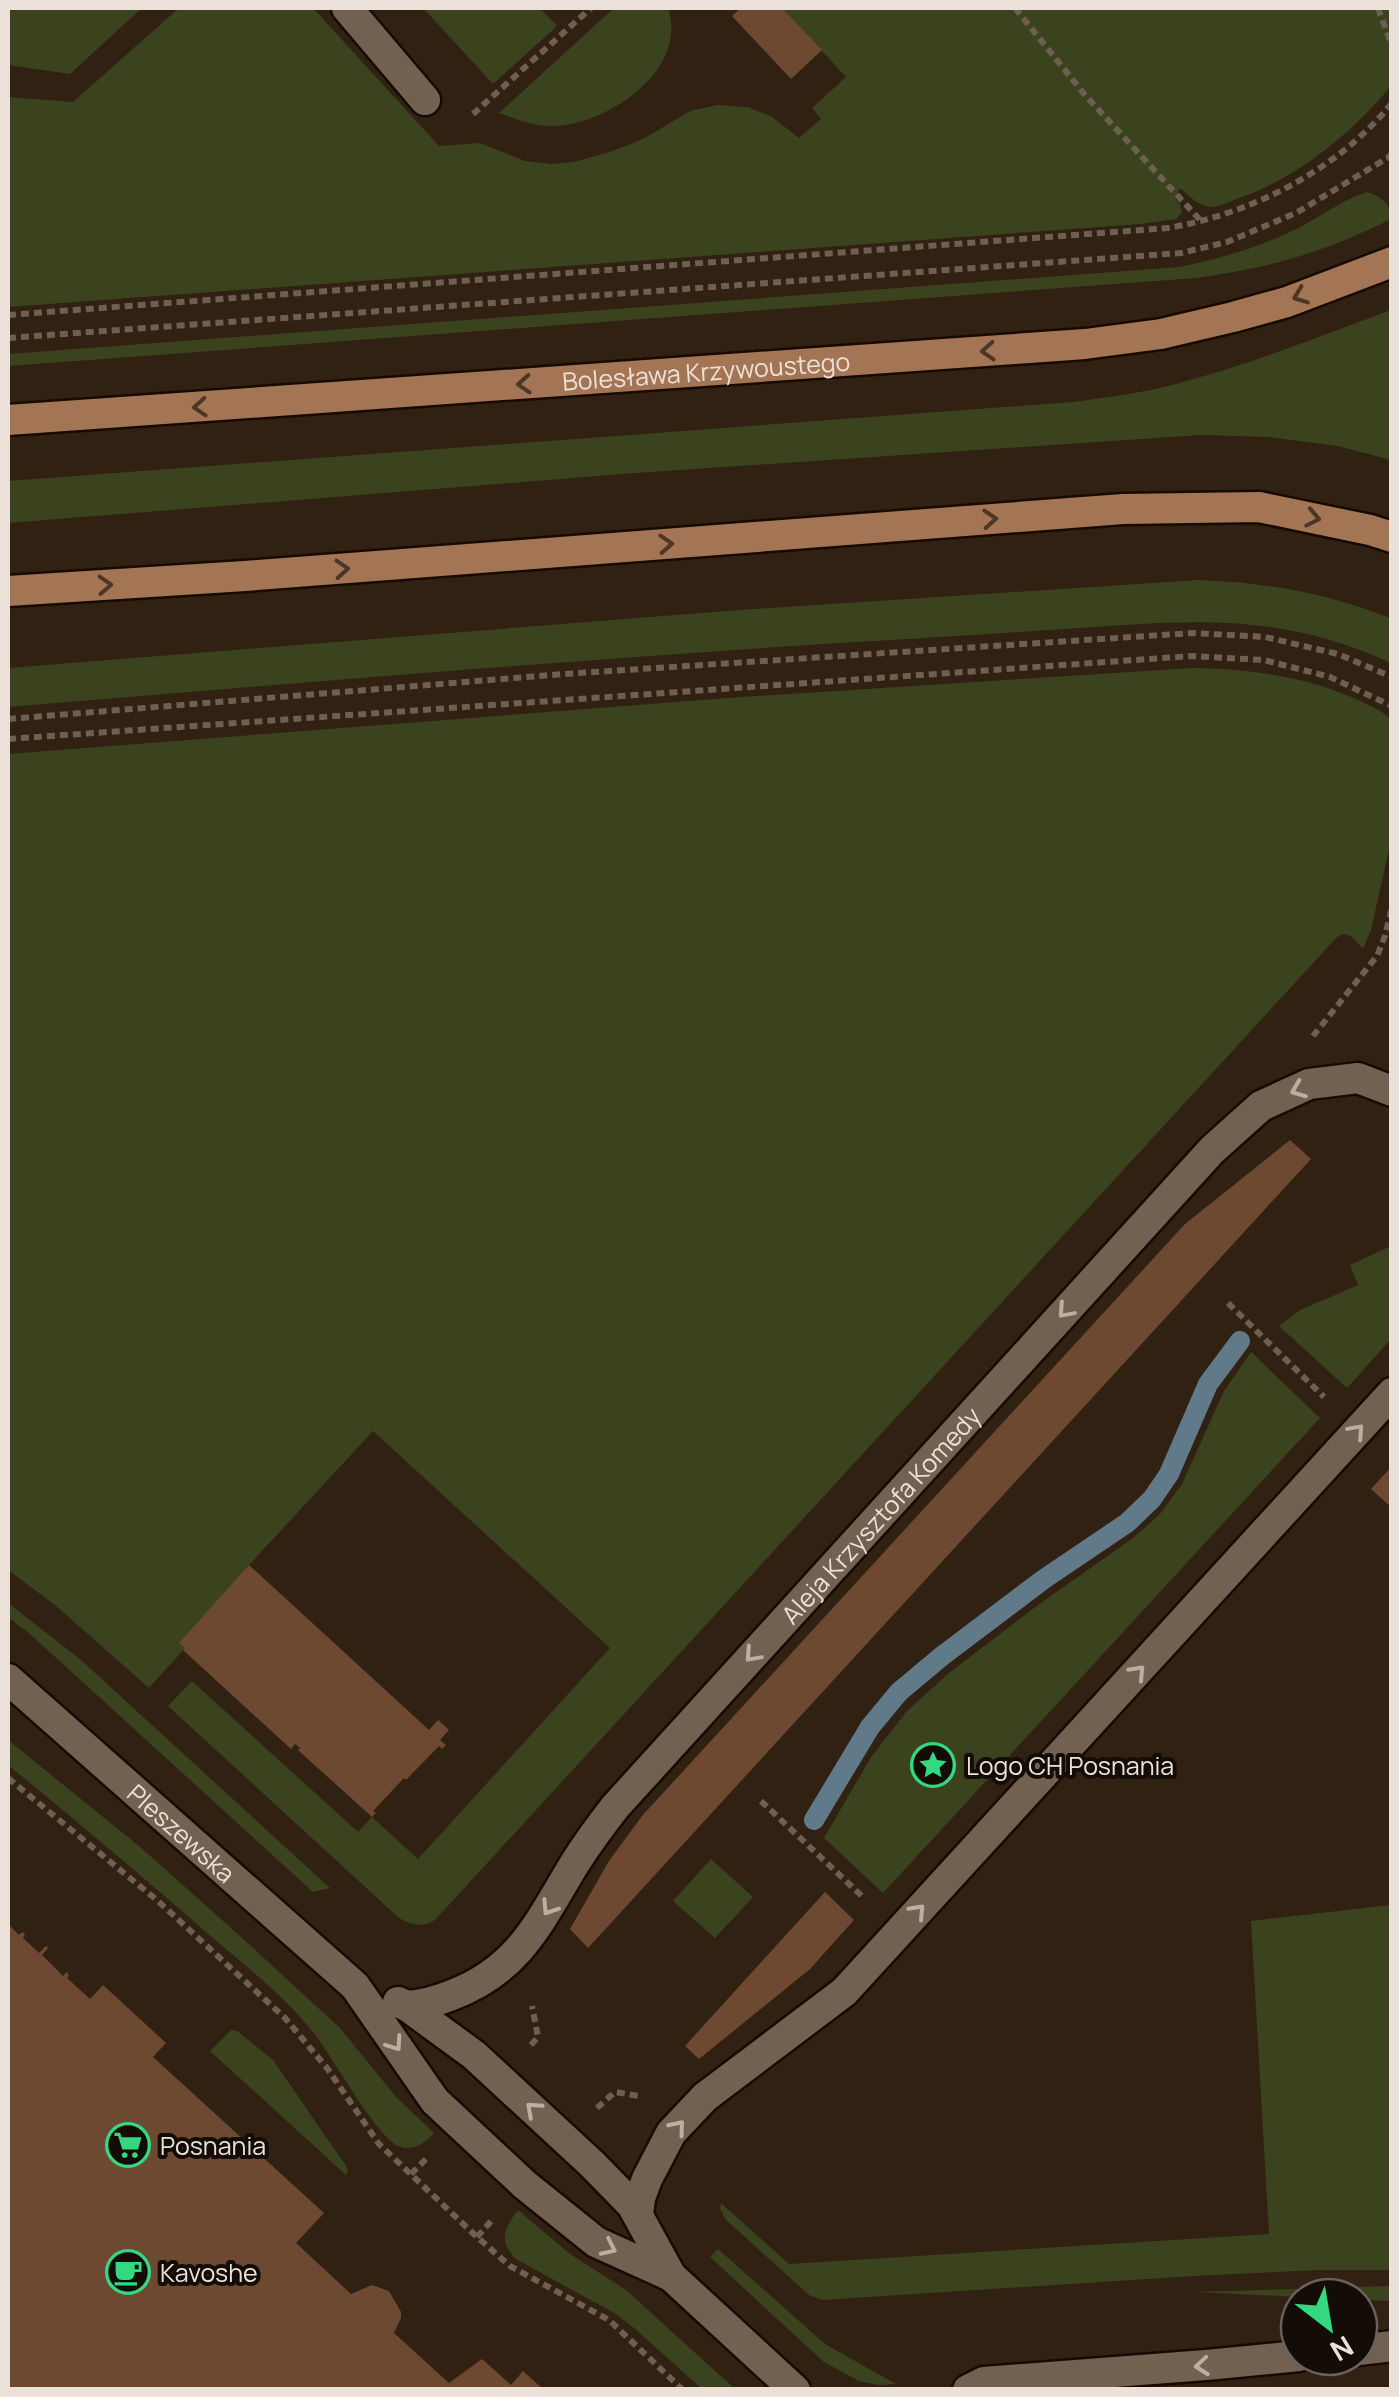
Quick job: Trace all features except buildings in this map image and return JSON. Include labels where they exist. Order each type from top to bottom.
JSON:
[{"type":"main road","name":"Bolesława Krzywoustego","points":[[8,420],[1086,344],[1161,334],[1233,317],[1288,302],[1392,262]]},
{"type":"main road","points":[[8,590],[244,576],[1123,509],[1259,506],[1392,537]]},
{"type":"street","points":[[347,8],[424,100]]},
{"type":"street","name":"Aleja Krzysztofa Komedy","points":[[407,2006],[434,2002],[469,1988],[488,1978],[516,1954],[616,1807],[1212,1150],[1260,1106],[1309,1084],[1358,1078],[1392,1090]]},
{"type":"street","points":[[638,2214],[647,2180],[671,2132],[705,2097],[844,1992],[1392,1393]]},
{"type":"street","name":"Pleszewska","points":[[8,1679],[356,1986],[435,2101],[524,2185],[596,2242],[671,2276],[795,2390]]},
{"type":"street","name":"Pleszewska","points":[[356,1986],[407,2006],[474,2055],[568,2140],[632,2204],[671,2276]]},
{"type":"street","points":[[968,2390],[984,2382],[1279,2358]]},
{"type":"path","points":[[424,100],[457,128],[591,8]]},
{"type":"path","points":[[1015,8],[1085,95],[1202,222]]},
{"type":"path","points":[[1378,8],[1392,46]]},
{"type":"path","points":[[8,315],[1168,228],[1202,222],[1296,183],[1342,152],[1392,103]]},
{"type":"path","points":[[8,338],[1181,253],[1226,242],[1296,214],[1390,159]]},
{"type":"path","points":[[8,719],[564,674],[1192,633],[1265,638],[1338,654],[1392,677]]},
{"type":"path","points":[[8,739],[1192,656],[1264,660],[1330,677],[1392,706]]},
{"type":"path","points":[[1309,1084],[1312,1036],[1377,956],[1392,907]]},
{"type":"path","points":[[1228,1303],[1358,1430]]},
{"type":"path","points":[[8,1778],[158,1902],[284,2018],[327,2068],[378,2144],[510,2266],[608,2320],[684,2390]]},
{"type":"path","points":[[761,1801],[900,1931]]},
{"type":"green space","points":[[8,8],[142,8],[70,74],[8,65]]},
{"type":"green space","points":[[179,8],[313,8],[439,146],[480,143],[525,161],[551,164],[613,151],[645,138],[690,111],[717,105],[748,107],[772,117],[799,138],[821,119],[812,108],[846,77],[782,8],[1391,8],[1391,86],[1324,151],[1263,188],[1208,207],[1180,188],[1175,198],[1182,212],[1176,219],[8,307],[8,97],[73,102]]},
{"type":"green space","points":[[423,8],[540,8],[557,26],[493,84]]},
{"type":"green space","points":[[614,8],[668,8],[671,31],[666,53],[655,73],[638,90],[618,105],[574,123],[538,125],[499,113]]},
{"type":"green space","points":[[1367,192],[1384,201],[1391,219],[1296,257],[1196,278],[8,366],[8,354],[1180,267],[1275,239]]},
{"type":"green space","points":[[1391,310],[1391,460],[1338,446],[1269,437],[1201,435],[635,473],[8,523],[8,481],[1073,402],[1126,394],[1233,367]]},
{"type":"green space","points":[[1198,580],[1296,590],[1390,618],[1391,663],[1309,634],[1270,627],[1151,623],[630,657],[8,707],[8,668],[739,610]]},
{"type":"green space","points":[[1193,668],[1257,672],[1298,680],[1358,700],[1391,720],[1391,841],[1363,949],[1351,936],[1337,937],[435,1920],[417,1925],[399,1918],[168,1706],[192,1681],[358,1832],[372,1817],[418,1859],[610,1648],[373,1431],[249,1565],[149,1688],[55,1605],[8,1570],[8,754],[741,697]]},
{"type":"green space","points":[[1391,1246],[1391,1339],[1347,1388],[1279,1326],[1300,1310],[1358,1285],[1350,1265]]},
{"type":"green space","points":[[1251,1352],[1320,1418],[883,1893],[824,1838],[871,1757],[907,1711],[949,1673],[1160,1514],[1182,1484],[1224,1391]]},
{"type":"green space","points":[[8,1603],[81,1660],[330,1888],[313,1892],[8,1617]]},
{"type":"green space","points":[[8,1740],[139,1846],[340,2028],[397,2098],[434,2133],[411,2148],[391,2141],[367,2113],[313,2032],[290,2007],[8,1765]]},
{"type":"green space","points":[[711,1859],[753,1897],[715,1938],[673,1901]]},
{"type":"green space","points":[[1391,1905],[1391,2270],[1194,2276],[822,2300],[809,2295],[725,2219],[721,2203],[789,2264],[1269,2234],[1251,1921]]},
{"type":"green space","points":[[231,2030],[273,2060],[346,2166],[346,2175],[210,2051]]},
{"type":"green space","points":[[518,2210],[570,2254],[626,2290],[735,2389],[702,2389],[616,2314],[516,2259],[507,2246],[505,2234]]},
{"type":"green space","points":[[718,2249],[825,2344],[896,2384],[859,2381],[824,2362],[710,2257]]},
{"type":"green space","points":[[1379,2286],[1391,2286],[1391,2301],[1379,2301]]},
{"type":"green space","points":[[1279,2289],[1279,2296],[1195,2292]]},
{"type":"waterway","points":[[814,1820],[870,1727],[899,1692],[1044,1579],[1127,1523],[1152,1499],[1169,1474],[1208,1384],[1240,1341]]},
{"type":"place","name":"Logo CH Posnania","points":[[933,1765]]},
{"type":"place","name":"Posnania","points":[[128,2145]]},
{"type":"place","name":"Kavoshe","points":[[128,2272]]}]
